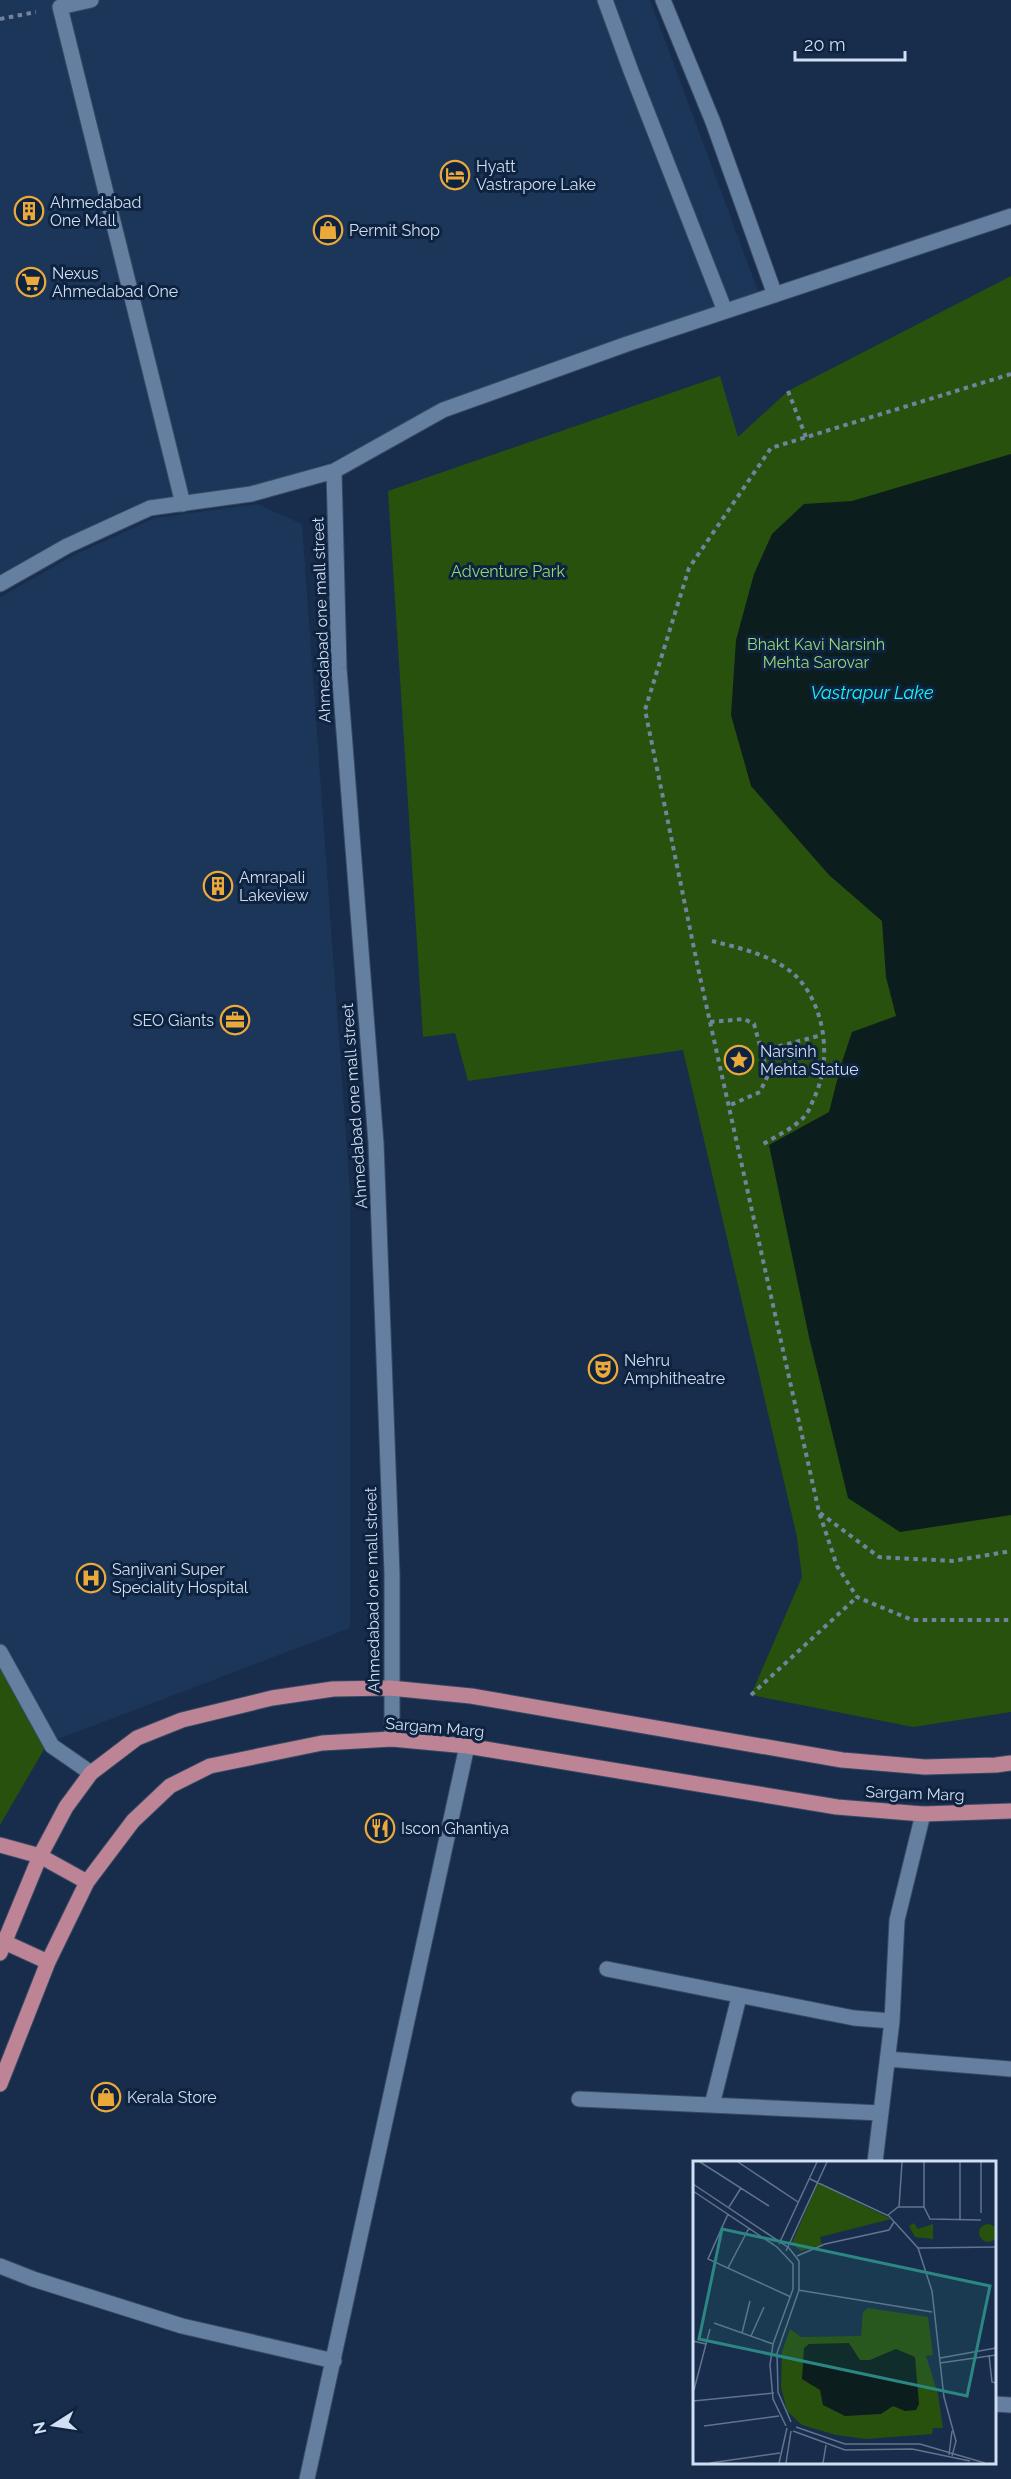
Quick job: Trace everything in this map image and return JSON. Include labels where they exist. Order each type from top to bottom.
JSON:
[{"type":"main road","name":"Sargam Marg","points":[[2,1945],[40,1856],[66,1807],[91,1773],[137,1738],[182,1720],[282,1697],[333,1689],[390,1688],[471,1696],[842,1760],[925,1767],[1011,1763]]},
{"type":"main road","name":"Sargam Marg","points":[[0,2084],[48,1962],[87,1882],[134,1821],[170,1786],[210,1766],[322,1743],[392,1739],[467,1746],[837,1807],[923,1814],[1011,1811]]},
{"type":"main road","points":[[0,1845],[40,1856],[87,1882]]},
{"type":"main road","points":[[2,1945],[48,1962]]},
{"type":"street","points":[[91,0],[60,8],[183,504]]},
{"type":"street","points":[[605,0],[725,311]]},
{"type":"street","points":[[663,0],[713,122],[775,295]]},
{"type":"street","points":[[0,584],[67,546],[150,508],[251,494],[334,471],[443,410],[725,311],[1011,216]]},
{"type":"street","name":"Ahmedabad one mall street","points":[[334,471],[339,668],[376,1143],[392,1574],[390,1688],[392,1739]]},
{"type":"street","points":[[0,1652],[52,1746],[91,1773]]},
{"type":"street","points":[[307,2479],[467,1746]]},
{"type":"street","points":[[874,2161],[892,2021],[897,1920],[923,1814]]},
{"type":"street","points":[[607,1969],[854,2018],[892,2021]]},
{"type":"street","points":[[712,2105],[739,1997]]},
{"type":"street","points":[[888,2059],[1011,2069]]},
{"type":"street","points":[[579,2099],[881,2113]]},
{"type":"street","points":[[0,2266],[33,2279],[182,2326],[334,2361]]},
{"type":"path","points":[[0,19],[60,8]]},
{"type":"path","points":[[1011,374],[771,448],[689,568],[645,710],[728,1107],[819,1512],[837,1566],[857,1597],[912,1620],[1011,1620]]},
{"type":"path","points":[[788,391],[806,437]]},
{"type":"path","points":[[712,941],[746,950],[773,962],[796,976],[810,996],[820,1022],[826,1050],[822,1083],[805,1117],[760,1146]]},
{"type":"path","points":[[710,1022],[744,1019],[754,1024],[768,1075],[760,1092],[728,1107]]},
{"type":"path","points":[[761,1051],[822,1035]]},
{"type":"path","points":[[819,1512],[879,1557],[952,1561],[1011,1551]]},
{"type":"path","points":[[751,1695],[857,1597]]},
{"type":"shaded area","points":[[0,0],[650,0],[758,291],[440,403],[331,462],[250,487],[142,502],[60,540],[0,574]]},
{"type":"shaded area","points":[[257,504],[302,524],[350,1193],[350,1628],[53,1741],[0,1646],[0,597],[76,554],[155,518]]},
{"type":"green space","name":"Bhakt Kavi Narsinh Mehta Sarovar","points":[[1011,276],[1011,1712],[913,1727],[751,1695],[802,1577],[797,1537],[683,1050],[468,1081],[455,1033],[423,1037],[388,491],[720,376],[738,437],[788,391]]},
{"type":"green space","points":[[0,1661],[46,1746],[0,1825]]},
{"type":"water","name":"Vastrapur Lake","points":[[1011,454],[1011,1515],[900,1532],[848,1498],[809,1337],[769,1145],[829,1112],[852,1032],[896,1016],[886,977],[882,921],[829,875],[751,786],[731,715],[736,640],[754,574],[772,534],[804,504],[852,501]]},
{"type":"place","name":"Hyatt Vastrapore Lake","points":[[455,175]]},
{"type":"place","name":"Ahmedabad One Mall","points":[[29,211]]},
{"type":"place","name":"Permit Shop","points":[[328,230]]},
{"type":"place","name":"Nexus Ahmedabad One","points":[[31,282]]},
{"type":"place","name":"Amrapali Lakeview","points":[[218,886]]},
{"type":"place","name":"SEO Giants","points":[[235,1020]]},
{"type":"place","name":"Narsinh Mehta Statue","points":[[739,1060]]},
{"type":"place","name":"Nehru Amphitheatre","points":[[603,1369]]},
{"type":"place","name":"Sanjivani Super Speciality Hospital","points":[[91,1578]]},
{"type":"place","name":"Iscon Ghantiya","points":[[380,1828]]},
{"type":"place","name":"Kerala Store","points":[[106,2097]]},
{"type":"park label","name":"Adventure Park","points":[[508,571]]}]
